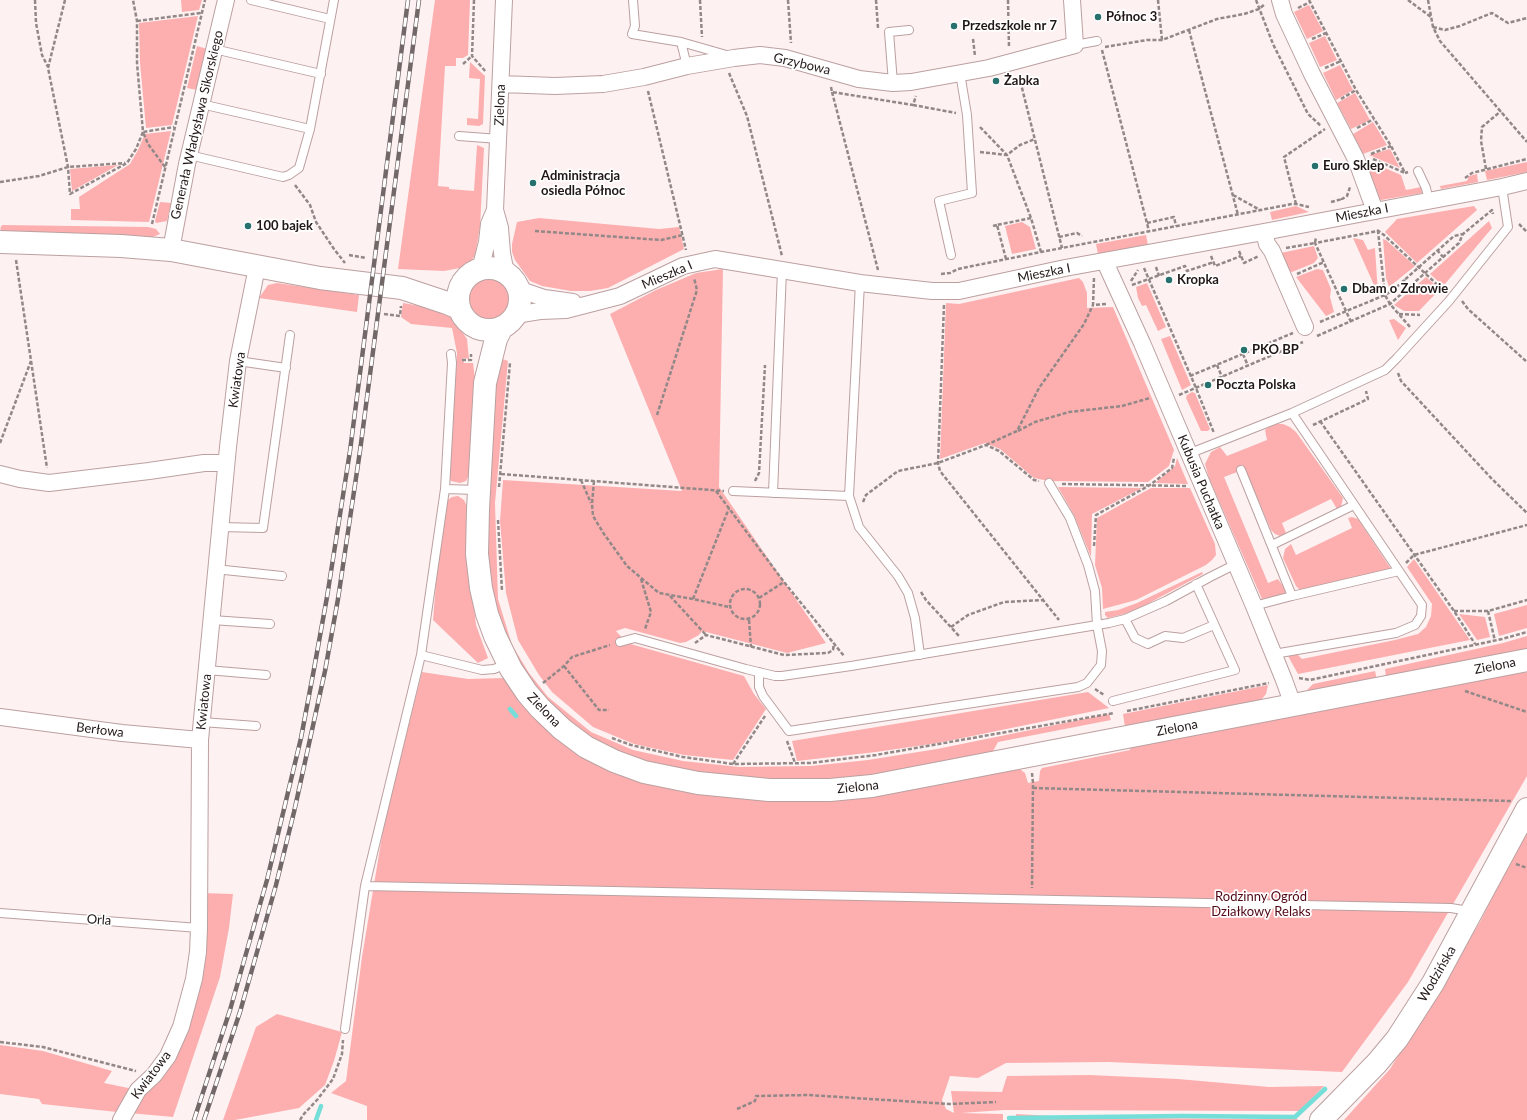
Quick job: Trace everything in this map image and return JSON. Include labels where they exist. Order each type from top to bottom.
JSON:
[{"type":"main road","points":[[0,242],[121,246],[171,250],[320,278],[402,288],[447,302],[460,308]]},
{"type":"main road","points":[[402,288],[451,285],[471,276],[491,268],[502,271],[512,281],[519,302],[508,321],[490,330],[473,325],[466,320],[460,308],[458,298],[471,276]]},
{"type":"main road","name":"Zielona","points":[[485,383],[496,340],[508,321]]},
{"type":"main road","name":"Zielona","points":[[473,325],[478,338],[485,383],[489,489],[477,547],[481,588],[491,627],[508,664],[527,693],[547,715],[578,741],[604,757],[635,770],[665,778],[698,783],[769,790],[830,790],[893,783],[1527,660]]},
{"type":"main road","name":"Wodzińska","points":[[1321,1120],[1377,1064],[1397,1039],[1433,983],[1471,914],[1520,805]]},
{"type":"street","name":"Generała Władysława Sikorskiego","points":[[171,250],[189,155],[226,0]]},
{"type":"street","name":"Zielona","points":[[504,0],[495,79],[499,138],[495,210],[500,228],[502,253],[512,281]]},
{"type":"street","points":[[1072,0],[1075,45]]},
{"type":"street","points":[[1280,0],[1284,14],[1337,133],[1356,159],[1375,219]]},
{"type":"street","name":"Grzybowa","points":[[495,79],[555,86],[603,84],[644,77],[687,66],[731,64],[760,55],[785,58],[859,78],[892,83],[911,82],[1013,62],[1075,45]]},
{"type":"street","name":"Mieszka I","points":[[508,321],[533,312],[566,310],[591,302],[620,296],[683,266],[714,259],[779,264],[860,283],[932,291],[958,291],[1065,268],[1105,262],[1264,232],[1375,219],[1429,201],[1527,181]]},
{"type":"street","name":"Zielona","points":[[471,276],[487,242],[489,224],[495,210]]},
{"type":"street","points":[[1264,232],[1267,244],[1272,251],[1309,335]]},
{"type":"street","name":"Kubusia Puchatka","points":[[1105,262],[1142,343],[1182,455],[1236,564],[1274,654],[1293,705]]},
{"type":"street","name":"Kwiatowa","points":[[121,1120],[138,1090],[154,1076],[168,1056],[181,1027],[194,979],[198,952],[199,928],[200,740],[226,464],[238,361],[257,266]]},
{"type":"street","name":"Mieszka I","points":[[512,281],[544,298],[570,302],[591,302]]},
{"type":"street","points":[[0,474],[20,479],[50,483],[204,463],[226,464]]},
{"type":"street","name":"Berłowa","points":[[0,717],[122,733],[200,740]]},
{"type":"lane","points":[[251,0],[330,19]]},
{"type":"lane","points":[[189,155],[283,177],[299,168],[310,129],[334,0]]},
{"type":"lane","points":[[633,0],[634,26],[632,34],[681,42],[726,53],[731,64]]},
{"type":"lane","points":[[892,83],[889,32],[909,30]]},
{"type":"lane","points":[[1075,45],[1097,41]]},
{"type":"lane","points":[[681,42],[687,66]]},
{"type":"lane","points":[[214,49],[321,74]]},
{"type":"lane","points":[[951,255],[939,201],[972,193],[967,115],[960,73]]},
{"type":"lane","points":[[201,104],[310,129]]},
{"type":"lane","points":[[459,136],[499,138]]},
{"type":"lane","points":[[1418,171],[1426,188],[1429,201]]},
{"type":"lane","points":[[1182,455],[1292,413],[1385,370],[1449,301],[1508,226],[1502,187]]},
{"type":"lane","points":[[773,493],[779,264]]},
{"type":"lane","points":[[860,283],[849,496],[859,527],[898,576],[908,593],[920,655]]},
{"type":"lane","points":[[220,527],[263,528],[290,335]]},
{"type":"lane","points":[[345,1029],[366,886],[421,655],[445,489],[452,363],[451,354]]},
{"type":"lane","points":[[238,361],[286,368]]},
{"type":"lane","points":[[1274,654],[1396,632],[1414,625],[1421,616],[1422,605],[1292,413]]},
{"type":"lane","points":[[1241,470],[1292,596]]},
{"type":"lane","points":[[759,672],[759,687],[763,696],[789,731],[1078,687],[1086,683],[1101,665],[1102,651],[1097,625],[1095,591],[1088,565],[1070,518],[1049,484]]},
{"type":"lane","points":[[445,489],[489,489]]},
{"type":"lane","points":[[732,491],[849,496]]},
{"type":"lane","points":[[1272,545],[1354,505]]},
{"type":"lane","points":[[620,642],[635,638],[701,658],[782,676],[920,655],[1125,619],[1166,601],[1236,564]]},
{"type":"lane","points":[[216,569],[282,576]]},
{"type":"lane","points":[[1254,606],[1399,571]]},
{"type":"lane","points":[[1113,701],[1235,670],[1196,584]]},
{"type":"lane","points":[[1125,619],[1134,638],[1148,644],[1165,636],[1183,638],[1214,625]]},
{"type":"lane","points":[[212,620],[270,624]]},
{"type":"lane","points":[[421,655],[482,670],[494,669],[508,664]]},
{"type":"lane","points":[[207,670],[266,675]]},
{"type":"lane","points":[[202,722],[256,726]]},
{"type":"lane","points":[[366,886],[1451,908],[1463,910],[1471,914]]},
{"type":"lane","name":"Orla","points":[[0,913],[199,928]]},
{"type":"path","points":[[35,0],[36,23],[42,55],[48,68],[68,167],[70,194],[127,163],[136,149],[143,132]]},
{"type":"path","points":[[48,68],[65,0]]},
{"type":"path","points":[[133,0],[136,21],[137,63],[143,132],[148,144],[165,167]]},
{"type":"path","points":[[152,224],[204,0]]},
{"type":"path","points":[[463,64],[472,56],[474,0]]},
{"type":"path","points":[[700,0],[702,38]]},
{"type":"path","points":[[788,0],[791,45]]},
{"type":"path","points":[[1008,0],[1009,49]]},
{"type":"path","points":[[1158,0],[1162,40]]},
{"type":"path","points":[[1256,0],[1273,44],[1308,114],[1325,129],[1337,133],[1374,119]]},
{"type":"path","points":[[1309,0],[1356,90],[1390,146],[1404,173]]},
{"type":"path","points":[[1408,0],[1431,17]]},
{"type":"path","points":[[1428,0],[1433,27],[1440,42],[1527,142]]},
{"type":"path","points":[[1244,14],[1259,9]]},
{"type":"path","points":[[136,21],[202,13]]},
{"type":"path","points":[[1433,27],[1444,30],[1460,26],[1492,13],[1508,23],[1527,18]]},
{"type":"path","points":[[1189,30],[1238,215]]},
{"type":"path","points":[[968,58],[977,57],[973,39]]},
{"type":"path","points":[[1097,41],[1101,47],[1149,232]]},
{"type":"path","points":[[472,56],[495,79]]},
{"type":"path","points":[[731,64],[747,116],[783,259],[779,264]]},
{"type":"path","points":[[1019,75],[1062,248]]},
{"type":"path","points":[[647,87],[687,252]]},
{"type":"path","points":[[832,92],[879,276]]},
{"type":"path","points":[[913,105],[967,115],[1007,156],[1031,218],[1040,252]]},
{"type":"path","points":[[1486,168],[1481,141],[1482,127],[1501,111]]},
{"type":"path","points":[[143,132],[174,128]]},
{"type":"path","points":[[1296,204],[1284,157],[1325,129]]},
{"type":"path","points":[[970,151],[1007,156],[1020,145],[1034,139]]},
{"type":"path","points":[[1365,156],[1390,146]]},
{"type":"path","points":[[1371,159],[1404,173],[1418,171]]},
{"type":"path","points":[[1472,173],[1486,168],[1527,159]]},
{"type":"path","points":[[0,182],[39,176],[68,167],[127,163]]},
{"type":"path","points":[[289,175],[310,206],[316,222],[334,249],[348,266]]},
{"type":"path","points":[[1329,202],[1342,199],[1347,196],[1350,187],[1349,181]]},
{"type":"path","points":[[1233,195],[1260,210]]},
{"type":"path","points":[[1342,199],[1343,204]]},
{"type":"path","points":[[936,275],[1040,252],[1260,210],[1296,204],[1310,208]]},
{"type":"path","points":[[1190,376],[1269,343],[1309,335],[1351,322],[1390,304],[1459,243],[1463,234],[1492,210],[1495,219]]},
{"type":"path","points":[[1147,223],[1174,217],[1176,226]]},
{"type":"path","points":[[993,226],[1031,218]]},
{"type":"path","points":[[1375,219],[1378,231],[1385,295],[1390,304],[1410,328],[1414,323]]},
{"type":"path","points":[[1516,227],[1518,223],[1527,232]]},
{"type":"path","points":[[997,225],[1006,259]]},
{"type":"path","points":[[535,231],[661,240],[683,235]]},
{"type":"path","points":[[1351,322],[1315,243],[1378,231],[1443,290],[1439,295]]},
{"type":"path","points":[[1059,237],[1077,233],[1082,236]]},
{"type":"path","points":[[1186,392],[1273,355],[1347,312],[1385,295],[1454,236],[1463,234]]},
{"type":"path","points":[[1238,248],[1244,263],[1272,251]]},
{"type":"path","points":[[1437,250],[1443,257]]},
{"type":"path","points":[[1210,254],[1215,266],[1241,256]]},
{"type":"path","points":[[349,255],[366,258]]},
{"type":"path","points":[[24,260],[16,260],[48,475]]},
{"type":"path","points":[[1130,286],[1185,266],[1187,271],[1214,262]]},
{"type":"path","points":[[1284,279],[1324,262]]},
{"type":"path","points":[[1155,264],[1159,276]]},
{"type":"path","points":[[1142,266],[1196,388],[1214,433]]},
{"type":"path","points":[[657,416],[697,290],[692,272]]},
{"type":"path","points":[[1017,431],[1039,388],[1084,324],[1093,305],[1094,277]]},
{"type":"path","points":[[1403,280],[1410,287]]},
{"type":"path","points":[[1458,303],[1462,300],[1463,296]]},
{"type":"path","points":[[1462,300],[1468,309],[1527,362]]},
{"type":"path","points":[[944,302],[938,463],[940,471],[1044,600],[1066,630]]},
{"type":"path","points":[[1093,305],[1111,303]]},
{"type":"path","points":[[1417,319],[1425,310]]},
{"type":"path","points":[[384,314],[400,316]]},
{"type":"path","points":[[1399,314],[1420,315]]},
{"type":"path","points":[[1269,343],[1273,355]]},
{"type":"path","points":[[1243,354],[1248,366]]},
{"type":"path","points":[[0,443],[31,360]]},
{"type":"path","points":[[462,360],[471,360]]},
{"type":"path","points":[[489,489],[501,474],[511,361]]},
{"type":"path","points":[[750,482],[756,480],[759,473],[765,363]]},
{"type":"path","points":[[1217,365],[1222,377]]},
{"type":"path","points":[[1400,367],[1398,373],[1401,381],[1527,513]]},
{"type":"path","points":[[1303,429],[1368,399],[1363,380]]},
{"type":"path","points":[[860,506],[866,495],[898,471],[938,463],[986,445],[1035,422],[1069,412],[1122,406],[1140,402],[1154,396]]},
{"type":"path","points":[[1320,421],[1454,611],[1475,644]]},
{"type":"path","points":[[1209,434],[1221,430]]},
{"type":"path","points":[[986,445],[999,451],[1034,480],[1049,484],[1192,486]]},
{"type":"path","points":[[1093,550],[1096,515],[1150,485],[1172,468],[1182,455]]},
{"type":"path","points":[[501,474],[716,490],[784,582],[851,666]]},
{"type":"path","points":[[581,480],[592,504]]},
{"type":"path","points":[[594,481],[592,504],[593,516],[627,566],[659,594],[694,599],[729,607]]},
{"type":"path","points":[[694,599],[729,508]]},
{"type":"path","points":[[498,516],[502,597]]},
{"type":"path","points":[[1399,571],[1414,555],[1527,525]]},
{"type":"path","points":[[640,577],[651,612],[646,626]]},
{"type":"path","points":[[759,598],[784,582]]},
{"type":"path","points":[[743,589],[752,591],[759,598],[760,609],[758,613],[749,620],[739,619],[734,616],[729,607],[731,597],[734,593],[743,589]]},
{"type":"path","points":[[919,590],[926,600],[969,646]]},
{"type":"path","points":[[670,595],[706,635]]},
{"type":"path","points":[[951,627],[968,615],[1004,602],[1044,600]]},
{"type":"path","points":[[1454,611],[1488,612],[1527,600]]},
{"type":"path","points":[[1488,612],[1495,641]]},
{"type":"path","points":[[749,620],[751,647]]},
{"type":"path","points":[[1296,677],[1310,680],[1495,641],[1527,632]]},
{"type":"path","points":[[564,666],[599,710],[609,710]]},
{"type":"path","points":[[539,679],[546,690]]},
{"type":"path","points":[[1125,711],[1272,682]]},
{"type":"path","points":[[1086,683],[1113,701]]},
{"type":"path","points":[[1462,691],[1527,712]]},
{"type":"path","points":[[733,764],[772,707]]},
{"type":"path","points":[[606,736],[631,745],[683,757],[733,764],[810,763],[876,755],[1118,713]]},
{"type":"path","points":[[789,731],[786,737],[795,763]]},
{"type":"path","points":[[1032,899],[1033,783]]},
{"type":"path","points":[[1033,788],[1520,805]]},
{"type":"path","points":[[300,1120],[333,1079],[342,1054],[345,1029]]},
{"type":"path","points":[[0,1042],[43,1047],[154,1076]]},
{"type":"path","points":[[737,1109],[755,1101],[756,1096],[808,1095],[948,1104],[996,1102]]},
{"type":"green space","points":[[181,0],[202,0],[199,10],[182,12]]},
{"type":"green space","points":[[435,0],[470,0],[468,55],[463,58],[456,58],[456,66],[445,66],[438,186],[449,187],[449,189],[474,191],[477,145],[484,148],[480,227],[475,255],[470,263],[465,267],[444,271],[398,269]]},
{"type":"green space","points":[[1309,5],[1323,31],[1307,39],[1294,12]]},
{"type":"green space","points":[[198,16],[172,125],[146,128],[140,63],[139,23]]},
{"type":"green space","points":[[1325,36],[1337,60],[1320,67],[1309,43]]},
{"type":"green space","points":[[197,46],[207,49],[197,90],[187,88]]},
{"type":"green space","points":[[470,62],[485,76],[483,124],[479,126],[467,125],[467,118],[478,119],[480,79],[469,78]]},
{"type":"green space","points":[[1340,65],[1353,90],[1336,100],[1323,73]]},
{"type":"green space","points":[[1355,93],[1370,120],[1351,129],[1337,103]]},
{"type":"green space","points":[[1373,122],[1387,145],[1363,154],[1353,134]]},
{"type":"green space","points":[[171,131],[149,222],[71,220],[71,209],[80,209],[79,197],[130,164],[145,134]]},
{"type":"green space","points":[[1390,149],[1400,168],[1369,155]]},
{"type":"green space","points":[[1366,160],[1401,175],[1406,190],[1421,187],[1422,193],[1381,200],[1378,198]]},
{"type":"green space","points":[[1527,162],[1527,172],[1487,180],[1485,171]]},
{"type":"green space","points":[[118,165],[72,191],[70,169]]},
{"type":"green space","points":[[1477,174],[1478,182],[1441,189],[1440,186],[1467,181],[1469,176]]},
{"type":"green space","points":[[160,202],[171,203],[167,221],[156,223],[155,221]]},
{"type":"green space","points":[[1296,206],[1309,212],[1272,220],[1270,212]]},
{"type":"green space","points":[[1474,206],[1477,210],[1417,263],[1385,232],[1397,219]]},
{"type":"green space","points":[[539,218],[659,229],[679,227],[684,249],[608,288],[590,291],[571,291],[542,286],[530,281],[515,260],[512,252],[512,244],[517,222]]},
{"type":"green space","points":[[1489,221],[1492,228],[1445,284],[1440,283],[1430,274]]},
{"type":"green space","points":[[1022,222],[1030,227],[1036,249],[1012,254],[1005,226]]},
{"type":"green space","points":[[2,225],[148,227],[156,229],[160,234],[150,238],[8,234],[0,229]]},
{"type":"green space","points":[[1146,235],[1148,245],[1098,254],[1096,244]]},
{"type":"green space","points":[[1353,238],[1363,240],[1368,250],[1375,248],[1378,294]]},
{"type":"green space","points":[[1383,239],[1415,266],[1389,287],[1386,278]]},
{"type":"green space","points":[[1314,246],[1318,258],[1314,263],[1292,272],[1282,270],[1276,254]]},
{"type":"green space","points":[[723,269],[719,487],[826,643],[787,653],[702,631],[699,635],[686,642],[680,643],[625,628],[616,631],[627,643],[744,676],[754,694],[766,709],[733,760],[684,755],[634,744],[593,727],[552,692],[539,675],[518,640],[506,593],[500,521],[503,480],[682,491],[610,314],[656,290],[696,273]]},
{"type":"green space","points":[[1317,269],[1323,270],[1331,289],[1330,297],[1334,312],[1326,316],[1296,277]]},
{"type":"green space","points":[[490,277],[505,283],[511,298],[505,313],[490,319],[475,313],[469,298],[475,283]]},
{"type":"green space","points":[[1426,277],[1440,289],[1419,311],[1404,311],[1394,305]]},
{"type":"green space","points":[[1079,278],[1083,282],[1087,293],[1087,308],[1113,307],[1174,450],[1169,466],[1148,482],[1049,481],[1034,478],[1000,449],[985,443],[940,459],[946,303],[959,304]]},
{"type":"green space","points":[[277,283],[359,295],[357,312],[259,298],[268,285]]},
{"type":"green space","points":[[1147,283],[1166,327],[1158,331],[1146,305],[1142,306],[1138,298],[1136,287]]},
{"type":"green space","points":[[403,303],[437,309],[451,316],[467,339],[469,359],[463,358],[464,363],[473,363],[475,380],[472,469],[466,481],[460,483],[451,481],[448,474],[450,468],[457,353],[452,328],[411,324],[401,317]]},
{"type":"green space","points":[[1394,319],[1406,328],[1398,340],[1389,320]]},
{"type":"green space","points":[[1170,336],[1191,385],[1182,390],[1161,339]]},
{"type":"green space","points":[[497,357],[508,361],[495,503],[498,599],[512,645],[529,673],[548,697],[591,732],[633,750],[683,761],[739,767],[811,766],[868,760],[937,749],[1109,714],[1111,720],[998,742],[991,755],[857,778],[768,781],[674,773],[583,738],[546,702],[528,679],[510,647],[495,608],[490,584],[487,546]]},
{"type":"green space","points":[[1192,392],[1195,393],[1210,429],[1208,431],[1201,431],[1186,398],[1187,395]]},
{"type":"green space","points":[[1283,424],[1296,432],[1343,498],[1341,507],[1337,509],[1331,499],[1282,523],[1286,533],[1280,536],[1271,530],[1245,469],[1224,477],[1268,583],[1278,579],[1285,589],[1285,595],[1262,599],[1209,478],[1205,464],[1211,452],[1220,447],[1227,456],[1267,440],[1265,430],[1270,426]]},
{"type":"green space","points":[[1177,458],[1188,484],[1155,483],[1175,466]]},
{"type":"green space","points":[[1058,487],[1142,488],[1092,514],[1091,557],[1074,515]]},
{"type":"green space","points":[[1151,488],[1190,488],[1215,544],[1216,555],[1206,565],[1136,600],[1103,609],[1102,588],[1095,565],[1097,518]]},
{"type":"green space","points":[[458,496],[464,500],[470,513],[472,589],[476,625],[488,658],[478,663],[433,620],[442,511],[446,501],[452,497]]},
{"type":"green space","points":[[1352,517],[1358,519],[1391,569],[1300,590],[1296,586],[1283,558],[1285,549],[1291,544],[1296,555],[1352,528],[1348,518]]},
{"type":"green space","points":[[1414,559],[1470,640],[1298,674],[1288,656],[1296,653],[1302,659],[1395,640],[1418,634],[1426,627],[1431,616],[1432,604],[1407,567]]},
{"type":"green space","points":[[1202,572],[1203,574],[1140,608],[1108,618],[1105,615],[1105,612],[1118,610],[1137,603]]},
{"type":"green space","points":[[1527,605],[1527,628],[1499,636],[1494,614]]},
{"type":"green space","points":[[1459,614],[1485,617],[1490,637],[1477,640]]},
{"type":"green space","points":[[1527,636],[1527,650],[1386,678],[1385,669],[1503,643]]},
{"type":"green space","points":[[1375,671],[1377,680],[1312,692],[1307,690],[1313,684]]},
{"type":"green space","name":"Rodzinny Ogród Działkowy Relaks","points":[[422,672],[468,679],[505,678],[646,783],[684,792],[727,796],[1017,767],[1025,773],[1028,783],[1039,781],[1040,771],[1042,768],[1130,750],[1130,746],[1363,699],[1527,672],[1527,776],[1408,982],[1342,1072],[1108,1062],[1006,1063],[978,1078],[950,1076],[942,1100],[946,1109],[954,1113],[951,1091],[1002,1092],[1007,1076],[1089,1075],[1178,1079],[1269,1087],[1324,1086],[1300,1111],[1004,1110],[961,1113],[1003,1114],[1003,1120],[367,1120],[367,1106],[331,1093],[346,1081],[362,957],[384,824]]},
{"type":"green space","points":[[1268,685],[1266,694],[1261,700],[1125,727],[1123,714]]},
{"type":"green space","points":[[1088,692],[1109,708],[938,743],[797,761],[792,741]]},
{"type":"green space","points":[[1527,829],[1527,1120],[1344,1120],[1390,1069],[1480,922]]},
{"type":"green space","points":[[202,893],[233,894],[229,928],[220,977],[173,1117],[129,1113],[171,1061]]},
{"type":"green space","points":[[277,1014],[342,1032],[334,1061],[325,1085],[299,1108],[235,1120],[223,1120],[256,1027]]},
{"type":"green space","points":[[0,1045],[43,1051],[112,1071],[104,1083],[133,1089],[117,1112],[42,1104],[39,1099],[0,1094]]},
{"type":"green space","points":[[1016,1114],[1089,1118],[1298,1119],[1016,1120]]},
{"type":"waterway","points":[[510,709],[516,716]]},
{"type":"waterway","points":[[1009,1118],[1182,1116],[1295,1117],[1325,1089]]},
{"type":"waterway","points":[[316,1120],[321,1106]]},
{"type":"railway","points":[[194,1120],[230,1010],[267,880],[301,738],[327,597],[350,451],[408,0]]},
{"type":"railway","points":[[204,1120],[240,1012],[276,885],[294,812],[325,671],[338,599],[360,451],[419,0]]},
{"type":"place","name":"Północ 3","points":[[1098,17]]},
{"type":"place","name":"Przedszkole nr 7","points":[[954,26]]},
{"type":"place","name":"Żabka","points":[[996,81]]},
{"type":"place","name":"Euro Sklep","points":[[1315,166]]},
{"type":"place","name":"Administracja osiedla Północ","points":[[533,183]]},
{"type":"place","name":"100 bajek","points":[[248,226]]},
{"type":"place","name":"Kropka","points":[[1169,280]]},
{"type":"place","name":"Dbam o Zdrowie","points":[[1344,289]]},
{"type":"place","name":"PKO BP","points":[[1244,350]]},
{"type":"place","name":"Poczta Polska","points":[[1208,385]]}]
